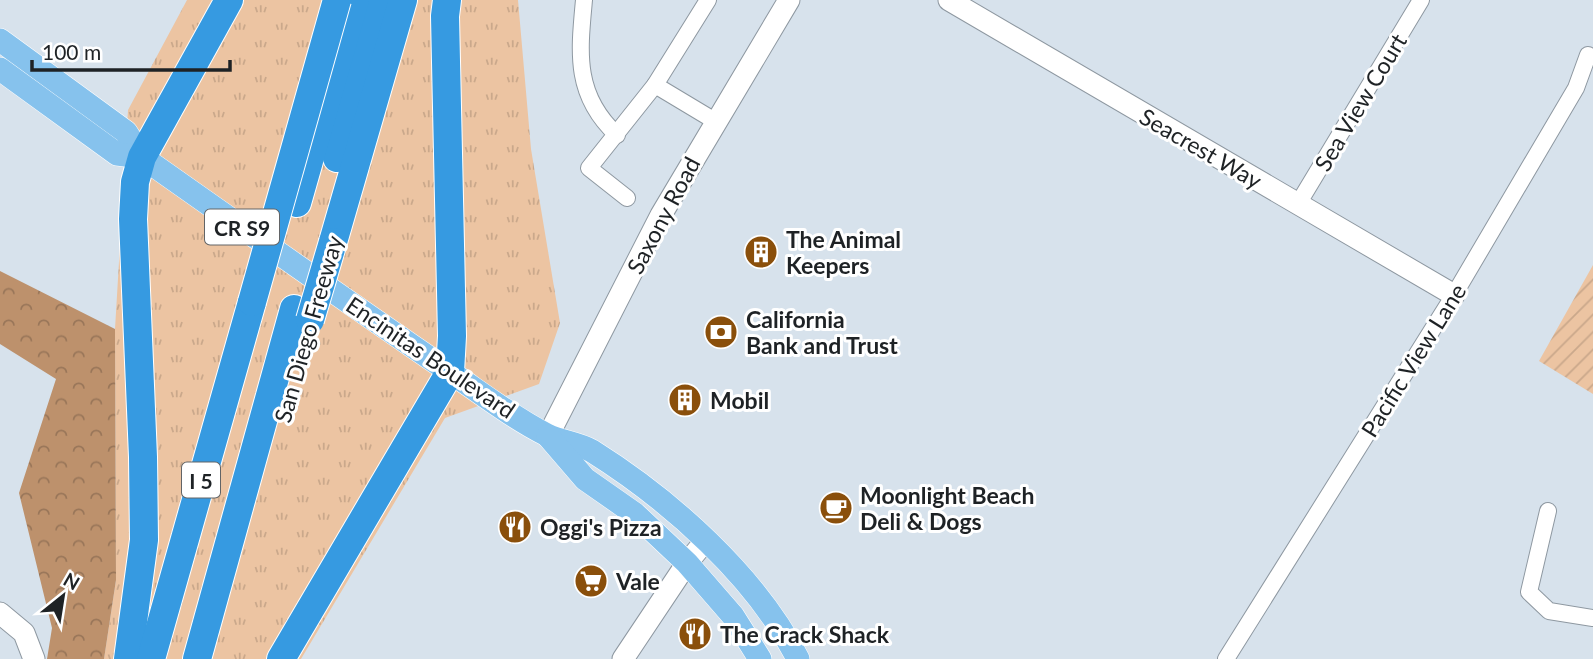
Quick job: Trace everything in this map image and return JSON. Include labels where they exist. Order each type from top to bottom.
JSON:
[{"type":"highway","points":[[128,659],[144,540],[143,457],[132,219],[135,182],[142,157],[229,0]]},
{"type":"highway","name":"I 5","points":[[150,659],[259,305],[337,0]]},
{"type":"highway","points":[[169,659],[259,305],[297,203],[355,0]]},
{"type":"highway","points":[[325,236],[381,0]]},
{"type":"highway","name":"San Diego Freeway","points":[[217,659],[302,315],[325,236],[403,0]]},
{"type":"highway","points":[[281,659],[450,372],[452,336],[445,30],[447,0]]},
{"type":"highway","points":[[197,659],[302,315]]},
{"type":"main road","name":"Encinitas Boulevard","points":[[0,40],[125,132],[142,157],[450,372],[548,436],[588,449],[634,479],[706,540],[748,583],[786,636],[798,659]]},
{"type":"main road","name":"Encinitas Boulevard","points":[[0,69],[117,154],[142,157]]},
{"type":"main road","name":"Encinitas Boulevard","points":[[548,436],[585,479],[635,514],[687,563],[733,616],[760,659]]},
{"type":"street","points":[[584,0],[579,55],[586,86],[599,115],[617,135]]},
{"type":"street","points":[[627,198],[589,168],[654,85],[708,0]]},
{"type":"street","name":"Saxony Road","points":[[548,436],[661,215],[789,0]]},
{"type":"street","name":"Seacrest Way","points":[[949,0],[1454,295]]},
{"type":"street","name":"Sea View Court","points":[[1298,204],[1421,0]]},
{"type":"street","name":"Pacific View Lane","points":[[1226,659],[1454,295],[1576,88],[1588,55]]},
{"type":"street","points":[[654,85],[715,121]]},
{"type":"street","points":[[1548,511],[1529,592],[1549,611],[1593,618]]},
{"type":"street","points":[[623,659],[687,563],[706,540]]},
{"type":"street","points":[[0,613],[24,633],[33,659]]},
{"type":"green space","points":[[187,0],[518,0],[531,149],[560,323],[539,384],[445,418],[301,659],[104,659],[116,580],[115,329],[128,110]]},
{"type":"green space","points":[[1593,265],[1593,394],[1539,361]]},
{"type":"green space","points":[[0,271],[115,329],[116,580],[104,659],[47,659],[52,628],[19,493],[56,379],[0,344]]},
{"type":"place","name":"The Animal Keepers","points":[[761,252]]},
{"type":"place","name":"California Bank and Trust","points":[[721,332]]},
{"type":"place","name":"Mobil","points":[[685,400]]},
{"type":"place","name":"Moonlight Beach Deli & Dogs","points":[[836,508]]},
{"type":"place","name":"Oggi's Pizza","points":[[515,527]]},
{"type":"place","name":"Vale","points":[[591,581]]},
{"type":"place","name":"The Crack Shack","points":[[695,634]]}]
